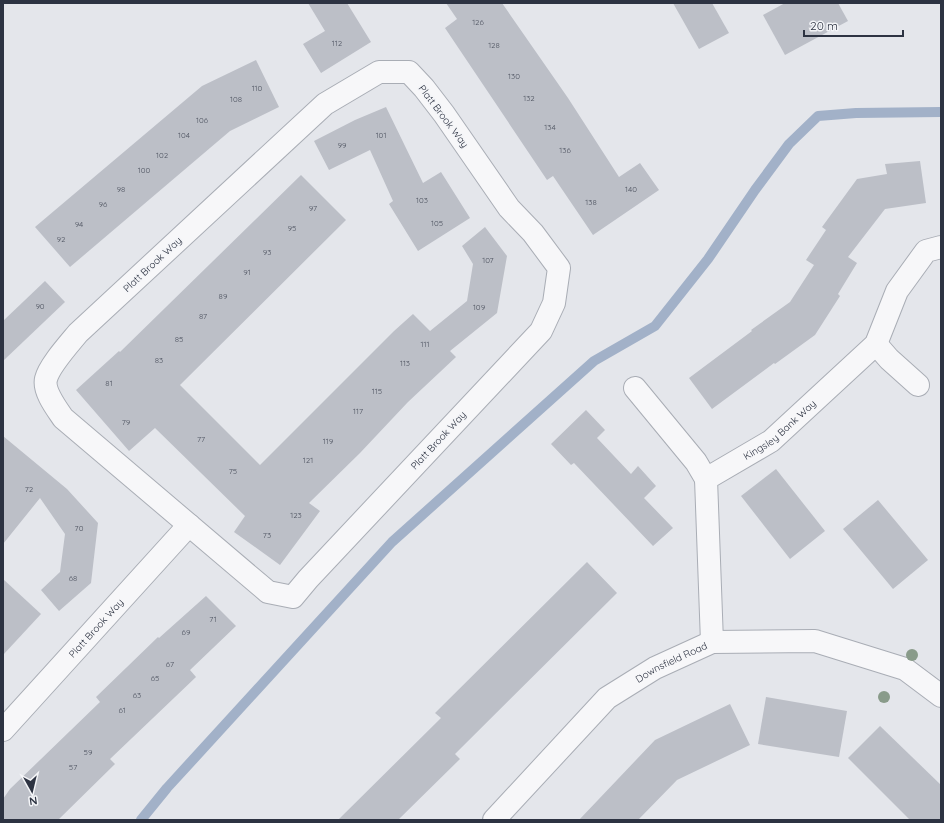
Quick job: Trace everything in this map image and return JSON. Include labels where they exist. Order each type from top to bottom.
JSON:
[{"type":"street","name":"Platt Brook Way","points":[[378,72],[409,72],[424,88],[444,114],[509,208],[534,234],[559,268],[554,303],[541,331],[308,579],[293,597],[268,592],[189,525],[63,418],[50,399],[46,380],[54,363],[78,333],[325,104],[378,72]]},
{"type":"street","name":"Kingsley Bank Way","points":[[706,479],[772,440],[876,344],[897,291],[926,251],[941,247]]},
{"type":"street","points":[[876,344],[918,385]]},
{"type":"street","points":[[635,388],[696,462],[706,479],[712,642]]},
{"type":"street","name":"Platt Brook Way","points":[[3,730],[189,525]]},
{"type":"street","name":"Downsfield Road","points":[[494,820],[607,698],[655,668],[712,642],[815,641],[905,669],[941,696]]},
{"type":"building","points":[[308,3],[347,3],[371,42],[321,73],[303,44],[325,31]]},
{"type":"building","points":[[446,3],[502,3],[568,98],[619,177],[640,163],[659,190],[593,235],[553,176],[547,180],[445,28],[457,19]]},
{"type":"building","points":[[673,3],[712,3],[729,33],[699,49]]},
{"type":"building","points":[[785,3],[838,3],[848,21],[785,55],[763,15]]},
{"type":"building","points":[[256,60],[279,107],[230,131],[70,267],[35,227],[202,86]]},
{"type":"building","points":[[386,107],[423,183],[441,172],[470,218],[418,251],[389,204],[393,201],[370,150],[329,170],[314,141],[355,120]]},
{"type":"building","points":[[920,161],[926,203],[885,209],[848,257],[857,263],[838,294],[840,296],[815,335],[712,409],[689,378],[790,302],[814,265],[806,260],[826,230],[822,227],[857,179],[887,174],[885,164]]},
{"type":"building","points":[[301,175],[346,220],[180,385],[260,465],[394,331],[413,314],[430,331],[467,301],[473,264],[462,246],[485,227],[507,256],[497,313],[450,351],[456,357],[408,402],[360,453],[309,503],[320,511],[280,565],[234,532],[245,516],[155,428],[129,451],[76,390],[119,351],[120,352]]},
{"type":"building","points":[[45,281],[65,302],[3,361],[3,321]]},
{"type":"building","points":[[586,410],[605,430],[597,438],[631,474],[638,466],[656,486],[644,498],[673,528],[653,546],[574,463],[571,465],[551,444]]},
{"type":"building","points":[[3,436],[67,489],[98,523],[91,583],[59,611],[41,590],[60,572],[65,534],[40,498],[3,544]]},
{"type":"building","points":[[776,469],[825,531],[790,559],[741,496]]},
{"type":"building","points":[[878,500],[928,560],[893,589],[843,529]]},
{"type":"building","points":[[587,562],[617,593],[455,754],[460,759],[398,820],[338,820],[441,718],[435,713]]},
{"type":"building","points":[[3,579],[41,614],[3,655]]},
{"type":"building","points":[[206,596],[236,626],[190,670],[196,677],[110,759],[115,764],[58,820],[3,820],[3,799],[10,789],[100,702],[96,697],[158,637],[159,638]]},
{"type":"building","points":[[766,697],[847,711],[839,757],[758,744]]},
{"type":"building","points":[[730,704],[750,745],[677,780],[638,820],[579,820],[655,740]]},
{"type":"building","points":[[880,726],[941,785],[941,820],[910,820],[848,758]]},
{"type":"waterway","points":[[141,820],[167,788],[392,542],[594,361],[655,326],[708,259],[755,190],[789,144],[818,116],[856,113],[941,112]]}]
